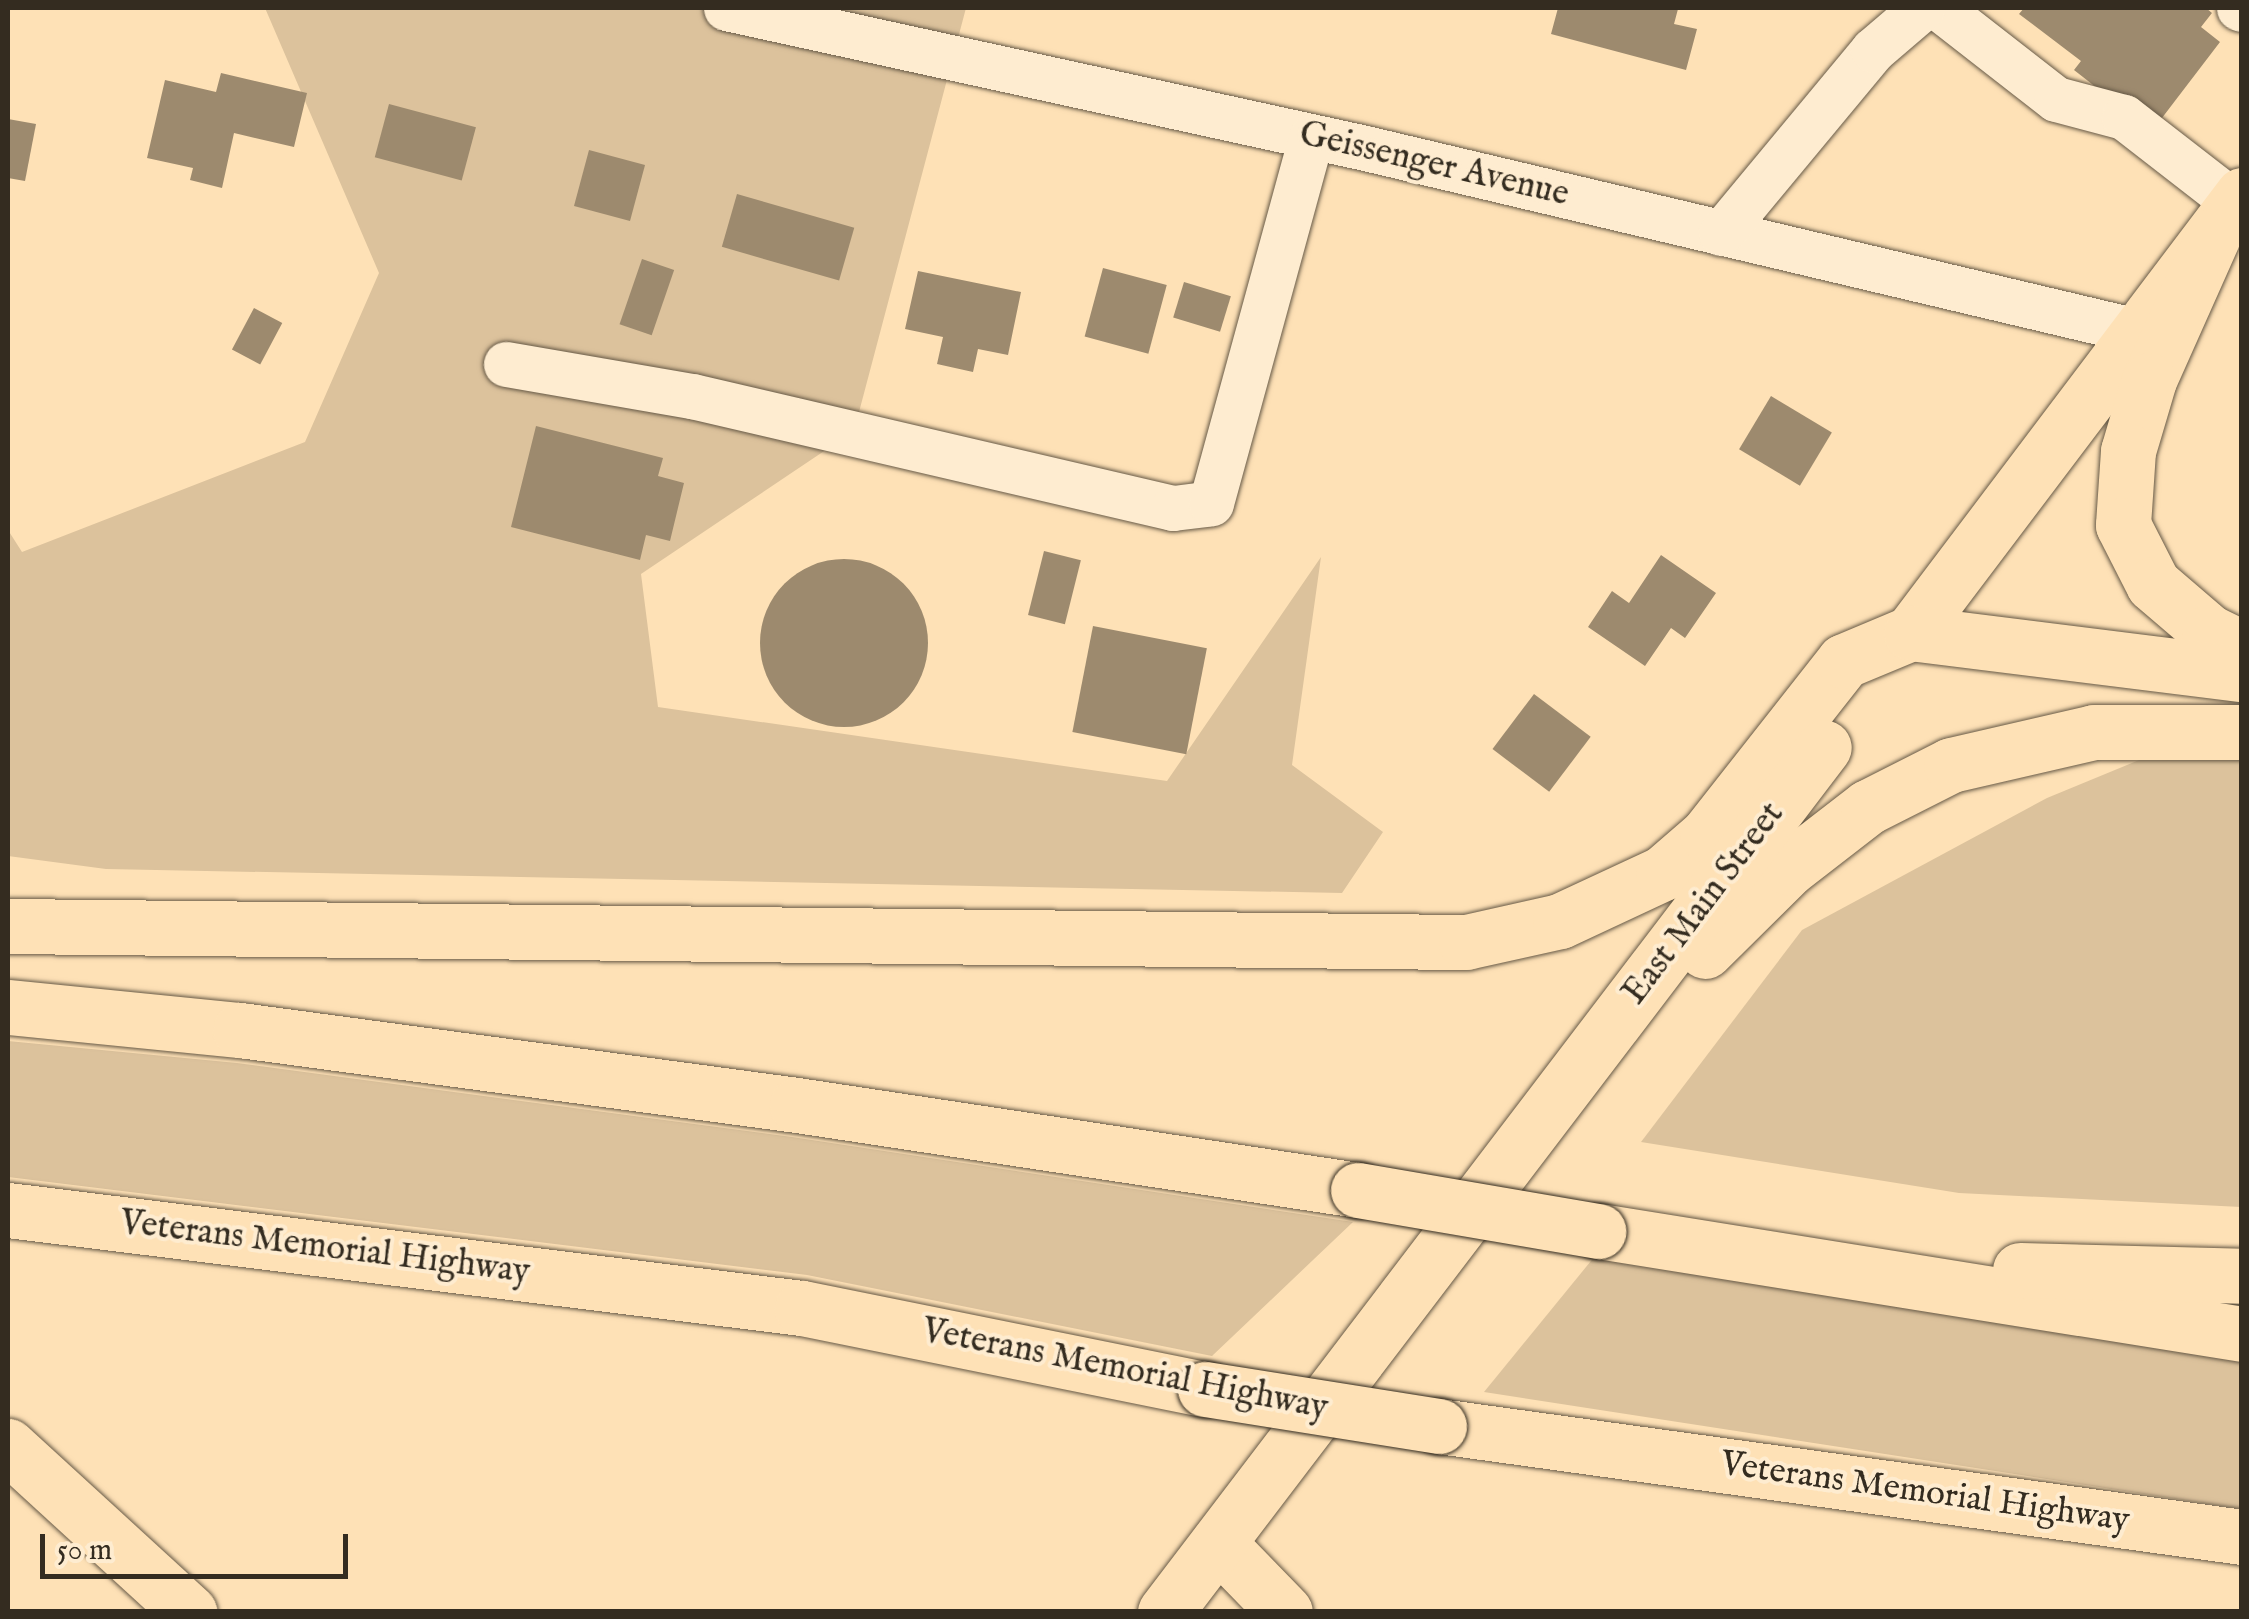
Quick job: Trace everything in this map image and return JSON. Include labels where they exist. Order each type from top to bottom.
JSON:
[{"type":"main road","name":"East Main Street","points":[[1165,1612],[2230,211]]},
{"type":"main road","points":[[2230,211],[2150,380],[2128,452],[2123,525],[2153,584],[2209,632],[2242,648]]},
{"type":"main road","points":[[8,926],[1284,942],[1512,936],[1598,906],[1663,872],[1708,835],[1844,660],[1911,633],[2242,674]]},
{"type":"main road","points":[[1544,1114],[1789,868],[1903,786],[2002,748],[2094,732],[2242,732]]},
{"type":"main road","points":[[8,1008],[240,1030],[797,1104],[1358,1190],[2242,1334]]},
{"type":"main road","name":"Veterans Memorial Highway","points":[[8,1210],[802,1308],[1205,1389],[1440,1426],[2242,1537]]},
{"type":"main road","points":[[1794,1263],[2242,1276]]},
{"type":"main road","points":[[8,1446],[189,1612]]},
{"type":"main road","points":[[1218,1542],[1284,1612]]},
{"type":"street","name":"Geissenger Avenue","points":[[726,8],[1311,136],[2141,332]]},
{"type":"street","points":[[1721,232],[1873,50],[1922,8]]},
{"type":"street","points":[[1940,8],[2056,99],[2124,117],[2230,211]]},
{"type":"street","points":[[506,364],[729,404],[1173,508],[1211,503],[1311,136]]},
{"type":"shaded area","points":[[265,8],[966,8],[854,431],[641,574],[658,707],[1167,781],[1321,557],[1292,765],[1383,832],[1342,893],[106,869],[8,856],[8,530],[22,552],[305,442],[379,273]]},
{"type":"shaded area","points":[[2241,718],[2241,1207],[1959,1193],[1641,1142],[1802,930],[2047,798]]},
{"type":"shaded area","points":[[8,1041],[237,1063],[792,1137],[1353,1222],[1212,1356],[807,1275],[8,1177]]},
{"type":"shaded area","points":[[1595,1256],[2241,1360],[2241,1509],[1484,1392]]},
{"type":"building","points":[[1558,8],[1678,9],[1674,24],[1697,29],[1686,70],[1551,34]]},
{"type":"building","points":[[2024,8],[2206,8],[2212,13],[2201,27],[2220,42],[2152,131],[2074,70],[2081,61],[2019,14]]},
{"type":"building","points":[[221,73],[307,93],[294,147],[234,133],[222,188],[190,180],[193,168],[147,158],[165,80],[216,92]]},
{"type":"building","points":[[389,104],[476,127],[462,180],[375,157]]},
{"type":"building","points":[[8,119],[36,124],[25,181],[8,178]]},
{"type":"building","points":[[589,150],[645,165],[630,221],[574,206]]},
{"type":"building","points":[[737,194],[854,228],[839,280],[722,247]]},
{"type":"building","points":[[642,259],[674,270],[652,335],[620,324]]},
{"type":"building","points":[[1103,268],[1167,285],[1148,354],[1085,337]]},
{"type":"building","points":[[918,271],[1021,292],[1008,355],[978,349],[973,372],[937,364],[943,337],[905,329]]},
{"type":"building","points":[[1184,282],[1231,296],[1220,332],[1173,317]]},
{"type":"building","points":[[254,308],[282,323],[260,365],[232,349]]},
{"type":"building","points":[[1771,396],[1832,433],[1800,486],[1739,449]]},
{"type":"building","points":[[536,426],[663,458],[658,476],[684,483],[670,541],[646,535],[640,560],[511,527]]},
{"type":"building","points":[[1044,551],[1081,560],[1065,624],[1028,615]]},
{"type":"building","points":[[1661,555],[1716,593],[1685,638],[1671,628],[1645,666],[1588,627],[1612,591],[1629,603]]},
{"type":"building","points":[[844,559],[876,565],[903,584],[922,611],[928,643],[922,675],[903,702],[876,721],[844,727],[812,721],[785,702],[766,675],[760,643],[766,611],[785,584],[812,565]]},
{"type":"building","points":[[1093,626],[1207,648],[1186,754],[1072,732]]},
{"type":"building","points":[[1534,694],[1591,737],[1549,792],[1492,749]]}]
